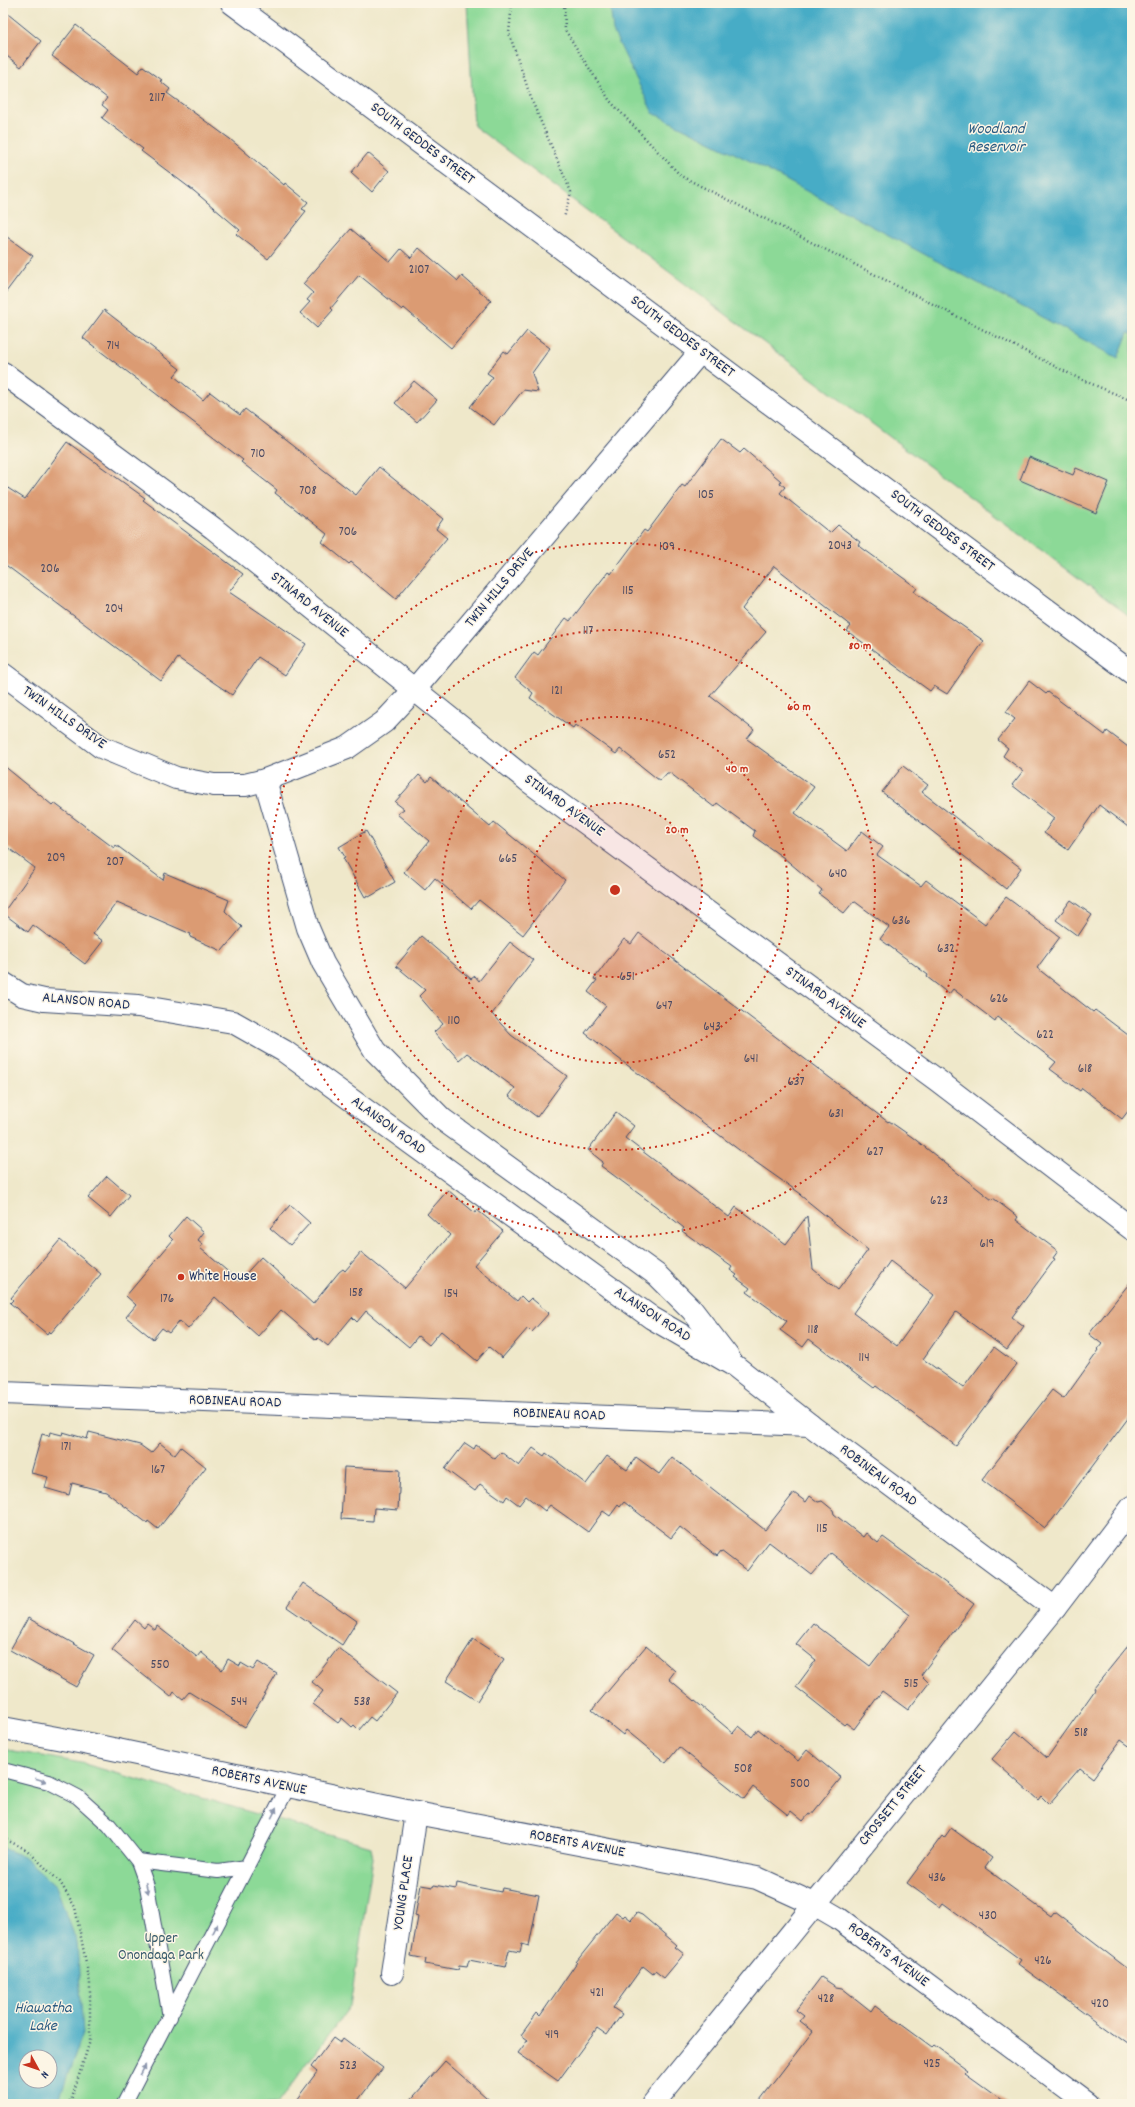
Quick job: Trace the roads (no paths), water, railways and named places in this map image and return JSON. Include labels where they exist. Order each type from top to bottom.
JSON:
[{"type":"street","name":"SOUTH GEDDES STREET","points":[[232,3],[1132,673]]},
{"type":"street","name":"TWIN HILLS DRIVE","points":[[3,674],[101,747],[176,778],[214,785],[245,785],[265,780],[347,748],[384,722],[415,689],[701,351]]},
{"type":"street","name":"STINARD AVENUE","points":[[3,373],[213,528],[528,780],[937,1080],[1132,1229]]},
{"type":"street","name":"ALANSON ROAD","points":[[265,780],[308,928],[323,963],[375,1051],[442,1119],[657,1275],[692,1310],[735,1366]]},
{"type":"street","name":"ALANSON ROAD","points":[[3,983],[22,995],[44,1000],[138,1006],[234,1022],[284,1051],[652,1318],[735,1366],[810,1425]]},
{"type":"street","name":"ROBINEAU ROAD","points":[[3,1393],[810,1425],[1055,1608]]},
{"type":"street","name":"CROSSETT STREET","points":[[652,2104],[1055,1608],[1132,1507]]},
{"type":"street","name":"ROBERTS AVENUE","points":[[3,1728],[89,1744],[416,1813],[757,1878],[814,1904],[838,1918],[1088,2104]]},
{"type":"street","name":"YOUNG PLACE","points":[[392,1973],[416,1813]]},
{"type":"lane","points":[[3,1770],[49,1782],[78,1797],[109,1825],[138,1861],[147,1886],[170,2017]]},
{"type":"lane","points":[[124,2104],[288,1787]]},
{"type":"lane","points":[[138,1861],[218,1871],[246,1867]]},
{"type":"water","name":"Woodland Reservoir","points":[[610,3],[1132,3],[1132,334],[1128,333],[1118,358],[754,163],[653,113],[613,31]]},
{"type":"water","name":"Hiawatha Lake","points":[[3,1848],[23,1856],[56,1886],[77,1943],[83,2033],[57,2104],[3,2104]]},
{"type":"place","name":"White House","points":[[181,1277]]},
{"type":"park label","name":"Upper Onondaga Park","points":[[161,1948]]}]
